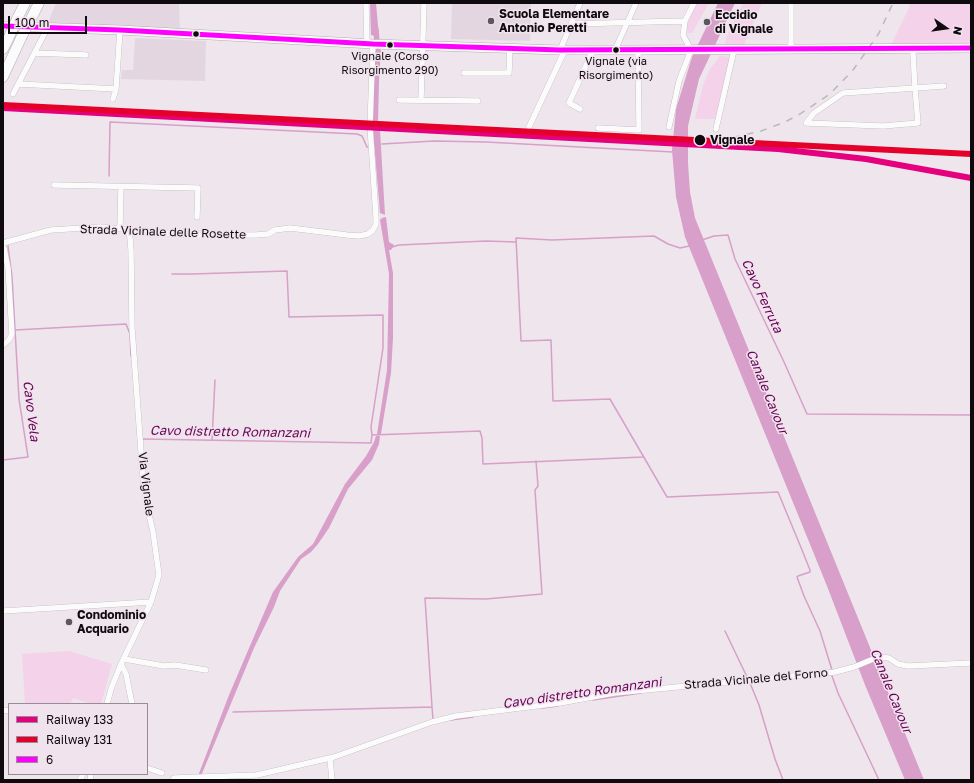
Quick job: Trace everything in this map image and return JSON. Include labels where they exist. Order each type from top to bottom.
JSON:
[{"type":"highway","points":[[3,49],[25,3]]},
{"type":"highway","points":[[3,77],[39,3]]},
{"type":"main road","points":[[3,26],[120,30],[374,44],[563,50],[971,48]]},
{"type":"street","name":"Strada Vicinale delle Rosette","points":[[4,245],[50,230],[100,228],[120,228],[189,235],[256,235],[268,234],[275,230],[290,228],[347,236],[368,234],[373,230],[376,224],[376,217],[370,126],[370,98],[374,44],[366,3]]},
{"type":"street","points":[[421,100],[424,3]]},
{"type":"street","points":[[530,127],[563,50],[571,24],[580,3]]},
{"type":"street","points":[[615,50],[636,3]]},
{"type":"street","points":[[669,127],[679,81],[692,50],[683,35],[684,21],[694,3]]},
{"type":"street","points":[[791,3],[791,50]]},
{"type":"street","points":[[571,24],[684,21]]},
{"type":"street","points":[[13,94],[48,27]]},
{"type":"street","points":[[113,99],[116,89],[120,30]]},
{"type":"street","points":[[464,73],[509,73],[510,48]]},
{"type":"street","points":[[913,49],[915,88],[918,123],[883,126],[806,123],[814,113],[842,93],[915,88],[944,86]]},
{"type":"street","points":[[580,109],[569,103],[593,50]]},
{"type":"street","points":[[598,128],[639,130],[638,50]]},
{"type":"street","points":[[716,128],[734,50]]},
{"type":"street","points":[[35,53],[86,56]]},
{"type":"street","points":[[18,84],[116,89]]},
{"type":"street","points":[[399,100],[478,101]]},
{"type":"street","points":[[54,185],[198,188],[197,217]]},
{"type":"street","points":[[120,228],[121,187]]},
{"type":"street","name":"Via Vignale","points":[[107,703],[111,689],[122,662],[151,602],[159,575],[153,532],[145,494],[132,328],[131,250],[128,229]]},
{"type":"street","points":[[3,345],[9,340],[12,334],[8,268],[4,245]]},
{"type":"street","points":[[3,611],[151,602]]},
{"type":"street","name":"Strada Vicinale del Forno","points":[[173,780],[174,778],[202,777],[257,778],[330,758],[434,721],[456,716],[560,703],[614,693],[832,672],[854,667],[878,657],[889,658],[898,664],[908,666],[971,663]]},
{"type":"street","points":[[132,703],[122,662],[164,666],[174,665],[206,670]]},
{"type":"street","points":[[330,758],[332,780]]},
{"type":"street","points":[[148,768],[162,773]]},
{"type":"shaded area","points":[[56,3],[179,3],[180,31],[47,25]]},
{"type":"shaded area","points":[[370,3],[376,3],[379,37],[371,35]]},
{"type":"shaded area","name":"Scuola Elementare Antonio Peretti","points":[[452,3],[531,3],[530,41],[451,39]]},
{"type":"shaded area","points":[[696,3],[709,3],[692,33],[687,33],[687,22]]},
{"type":"shaded area","points":[[718,3],[735,3],[699,79],[688,126],[690,192],[695,218],[924,780],[905,780],[865,685],[827,586],[685,237],[676,197],[672,150],[676,109],[692,57]]},
{"type":"shaded area","points":[[743,3],[762,3],[744,45],[725,44],[726,38]]},
{"type":"shaded area","points":[[910,3],[971,3],[971,44],[891,45]]},
{"type":"shaded area","points":[[135,38],[206,41],[205,81],[121,79],[122,70],[133,70]]},
{"type":"shaded area","points":[[375,50],[381,50],[378,122],[373,121]]},
{"type":"shaded area","points":[[720,56],[730,57],[715,119],[695,119],[703,85],[710,69]]},
{"type":"shaded area","points":[[373,130],[380,130],[385,215],[380,213]]},
{"type":"shaded area","points":[[386,217],[389,242],[394,245],[391,250],[389,250],[393,273],[393,338],[391,373],[381,434],[377,434],[387,370],[389,274],[380,220]]},
{"type":"shaded area","points":[[376,436],[380,436],[379,444],[372,460],[348,489],[329,528],[318,544],[311,552],[301,559],[280,591],[254,648],[201,776],[198,776],[229,695],[273,592],[298,557],[313,544],[345,484],[366,456]]},
{"type":"shaded area","points":[[69,651],[112,664],[101,703],[88,703],[73,698],[70,703],[25,703],[22,654]]},
{"type":"pier","points":[[671,137],[690,137],[690,146],[670,145]]},
{"type":"waterway","points":[[376,29],[378,56]]},
{"type":"waterway","name":"Cavo Vela","points":[[109,176],[110,122],[357,134],[362,136],[368,147]]},
{"type":"waterway","name":"Cavo Vela","points":[[382,144],[434,141],[486,142],[673,152]]},
{"type":"waterway","name":"Cavo Ferruta","points":[[702,240],[714,236],[728,235],[735,259],[807,414],[971,415]]},
{"type":"waterway","name":"Cavo distretto Romanzani","points":[[689,246],[680,248],[668,244],[654,236],[552,240],[516,238],[521,341],[551,340],[553,401],[610,399],[667,497],[778,492],[810,570],[810,572],[797,577],[820,631],[832,670]]},
{"type":"waterway","name":"Cavo distretto Romanzani","points":[[392,247],[399,245],[486,241],[516,242]]},
{"type":"waterway","name":"Cavo Vela","points":[[3,460],[28,457],[19,399],[12,277],[8,246]]},
{"type":"waterway","name":"Cavo distretto Romanzani","points":[[172,274],[287,271],[289,317],[383,315],[383,348],[371,427],[372,435],[480,431],[482,438],[483,464],[643,457]]},
{"type":"waterway","points":[[15,330],[126,324],[130,334],[131,356]]},
{"type":"waterway","points":[[212,440],[215,380]]},
{"type":"waterway","name":"Cavo distretto Romanzani","points":[[142,439],[371,443],[372,435]]},
{"type":"waterway","name":"Cavo distretto Romanzani","points":[[233,712],[432,707],[425,598],[486,599],[542,594],[535,490],[538,486],[536,461]]},
{"type":"waterway","name":"Cavo distretto Romanzani","points":[[725,631],[748,679]]},
{"type":"waterway","name":"Cavo distretto Romanzani","points":[[832,676],[838,693],[879,780]]},
{"type":"waterway","name":"Cavo distretto Romanzani","points":[[750,683],[759,705],[775,759],[783,780]]},
{"type":"waterway","name":"Cavo distretto Romanzani","points":[[593,700],[641,693]]},
{"type":"waterway","name":"Cavo distretto Romanzani","points":[[542,708],[558,706]]},
{"type":"waterway","name":"Cavo distretto Romanzani","points":[[432,707],[433,719]]},
{"type":"waterway","name":"Cavo distretto Romanzani","points":[[451,720],[473,717]]},
{"type":"railway","points":[[691,141],[731,138],[761,131],[785,122],[800,114],[830,94],[853,70],[868,49],[879,33],[893,3]]},
{"type":"railway","points":[[72,111],[105,110]]},
{"type":"railway","points":[[128,112],[163,116]]},
{"type":"rail line","name":"131","points":[[3,105],[971,154]]},
{"type":"rail line","name":"133","points":[[3,108],[778,149],[866,159],[971,178]]},
{"type":"transit line","name":"6","points":[[3,26],[120,30],[373,44],[560,50],[971,48]]},
{"type":"place","name":"Scuola Elementare Antonio Peretti","points":[[491,21]]},
{"type":"place","name":"Eccidio di Vignale","points":[[707,22]]},
{"type":"place","name":"Vignale (Corso Risorgimento 290)","points":[[390,45]]},
{"type":"place","name":"Vignale (via Risorgimento)","points":[[616,50]]},
{"type":"place","name":"Vignale","points":[[700,140]]},
{"type":"place","name":"Condominio Acquario","points":[[69,622]]},
{"type":"water label","name":"Canale Cavour","points":[[767,392]]},
{"type":"water label","name":"Canale Cavour","points":[[891,691]]}]
